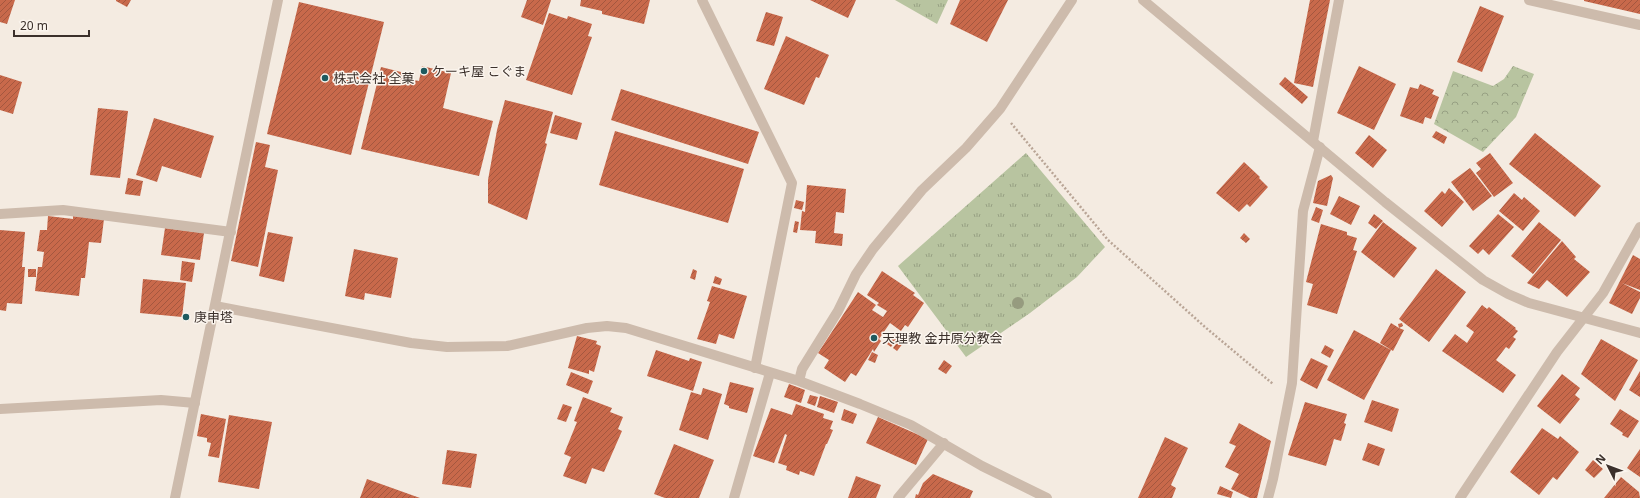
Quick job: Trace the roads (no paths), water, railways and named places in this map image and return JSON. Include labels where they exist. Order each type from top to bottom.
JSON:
[{"type":"street","points":[[175,498],[278,0]]},
{"type":"street","points":[[702,0],[792,183],[755,368]]},
{"type":"street","points":[[799,381],[802,369],[838,310],[856,274],[874,249],[922,190],[966,148],[998,111],[1072,0]]},
{"type":"street","points":[[1143,0],[1385,202],[1483,280],[1508,294],[1529,303],[1640,334]]},
{"type":"street","points":[[1268,498],[1292,383],[1303,211],[1317,144],[1339,0]]},
{"type":"street","points":[[1529,0],[1640,25]]},
{"type":"street","points":[[0,214],[63,210],[231,232]]},
{"type":"street","points":[[1460,498],[1557,352],[1603,293],[1640,228]]},
{"type":"street","points":[[215,306],[411,343],[447,347],[507,346],[607,326],[626,328],[799,381],[911,425],[982,466],[1047,498]]},
{"type":"street","points":[[734,498],[770,373]]},
{"type":"street","points":[[0,409],[162,400],[195,403]]},
{"type":"street","points":[[898,498],[944,443]]},
{"type":"place","name":"ケーキ屋 こぐま","points":[[424,71]]},
{"type":"place","name":"株式会社 全菓","points":[[325,78]]},
{"type":"place","name":"庚申塔","points":[[186,317]]},
{"type":"place","name":"天理教 金井原分教会","points":[[874,338]]}]
